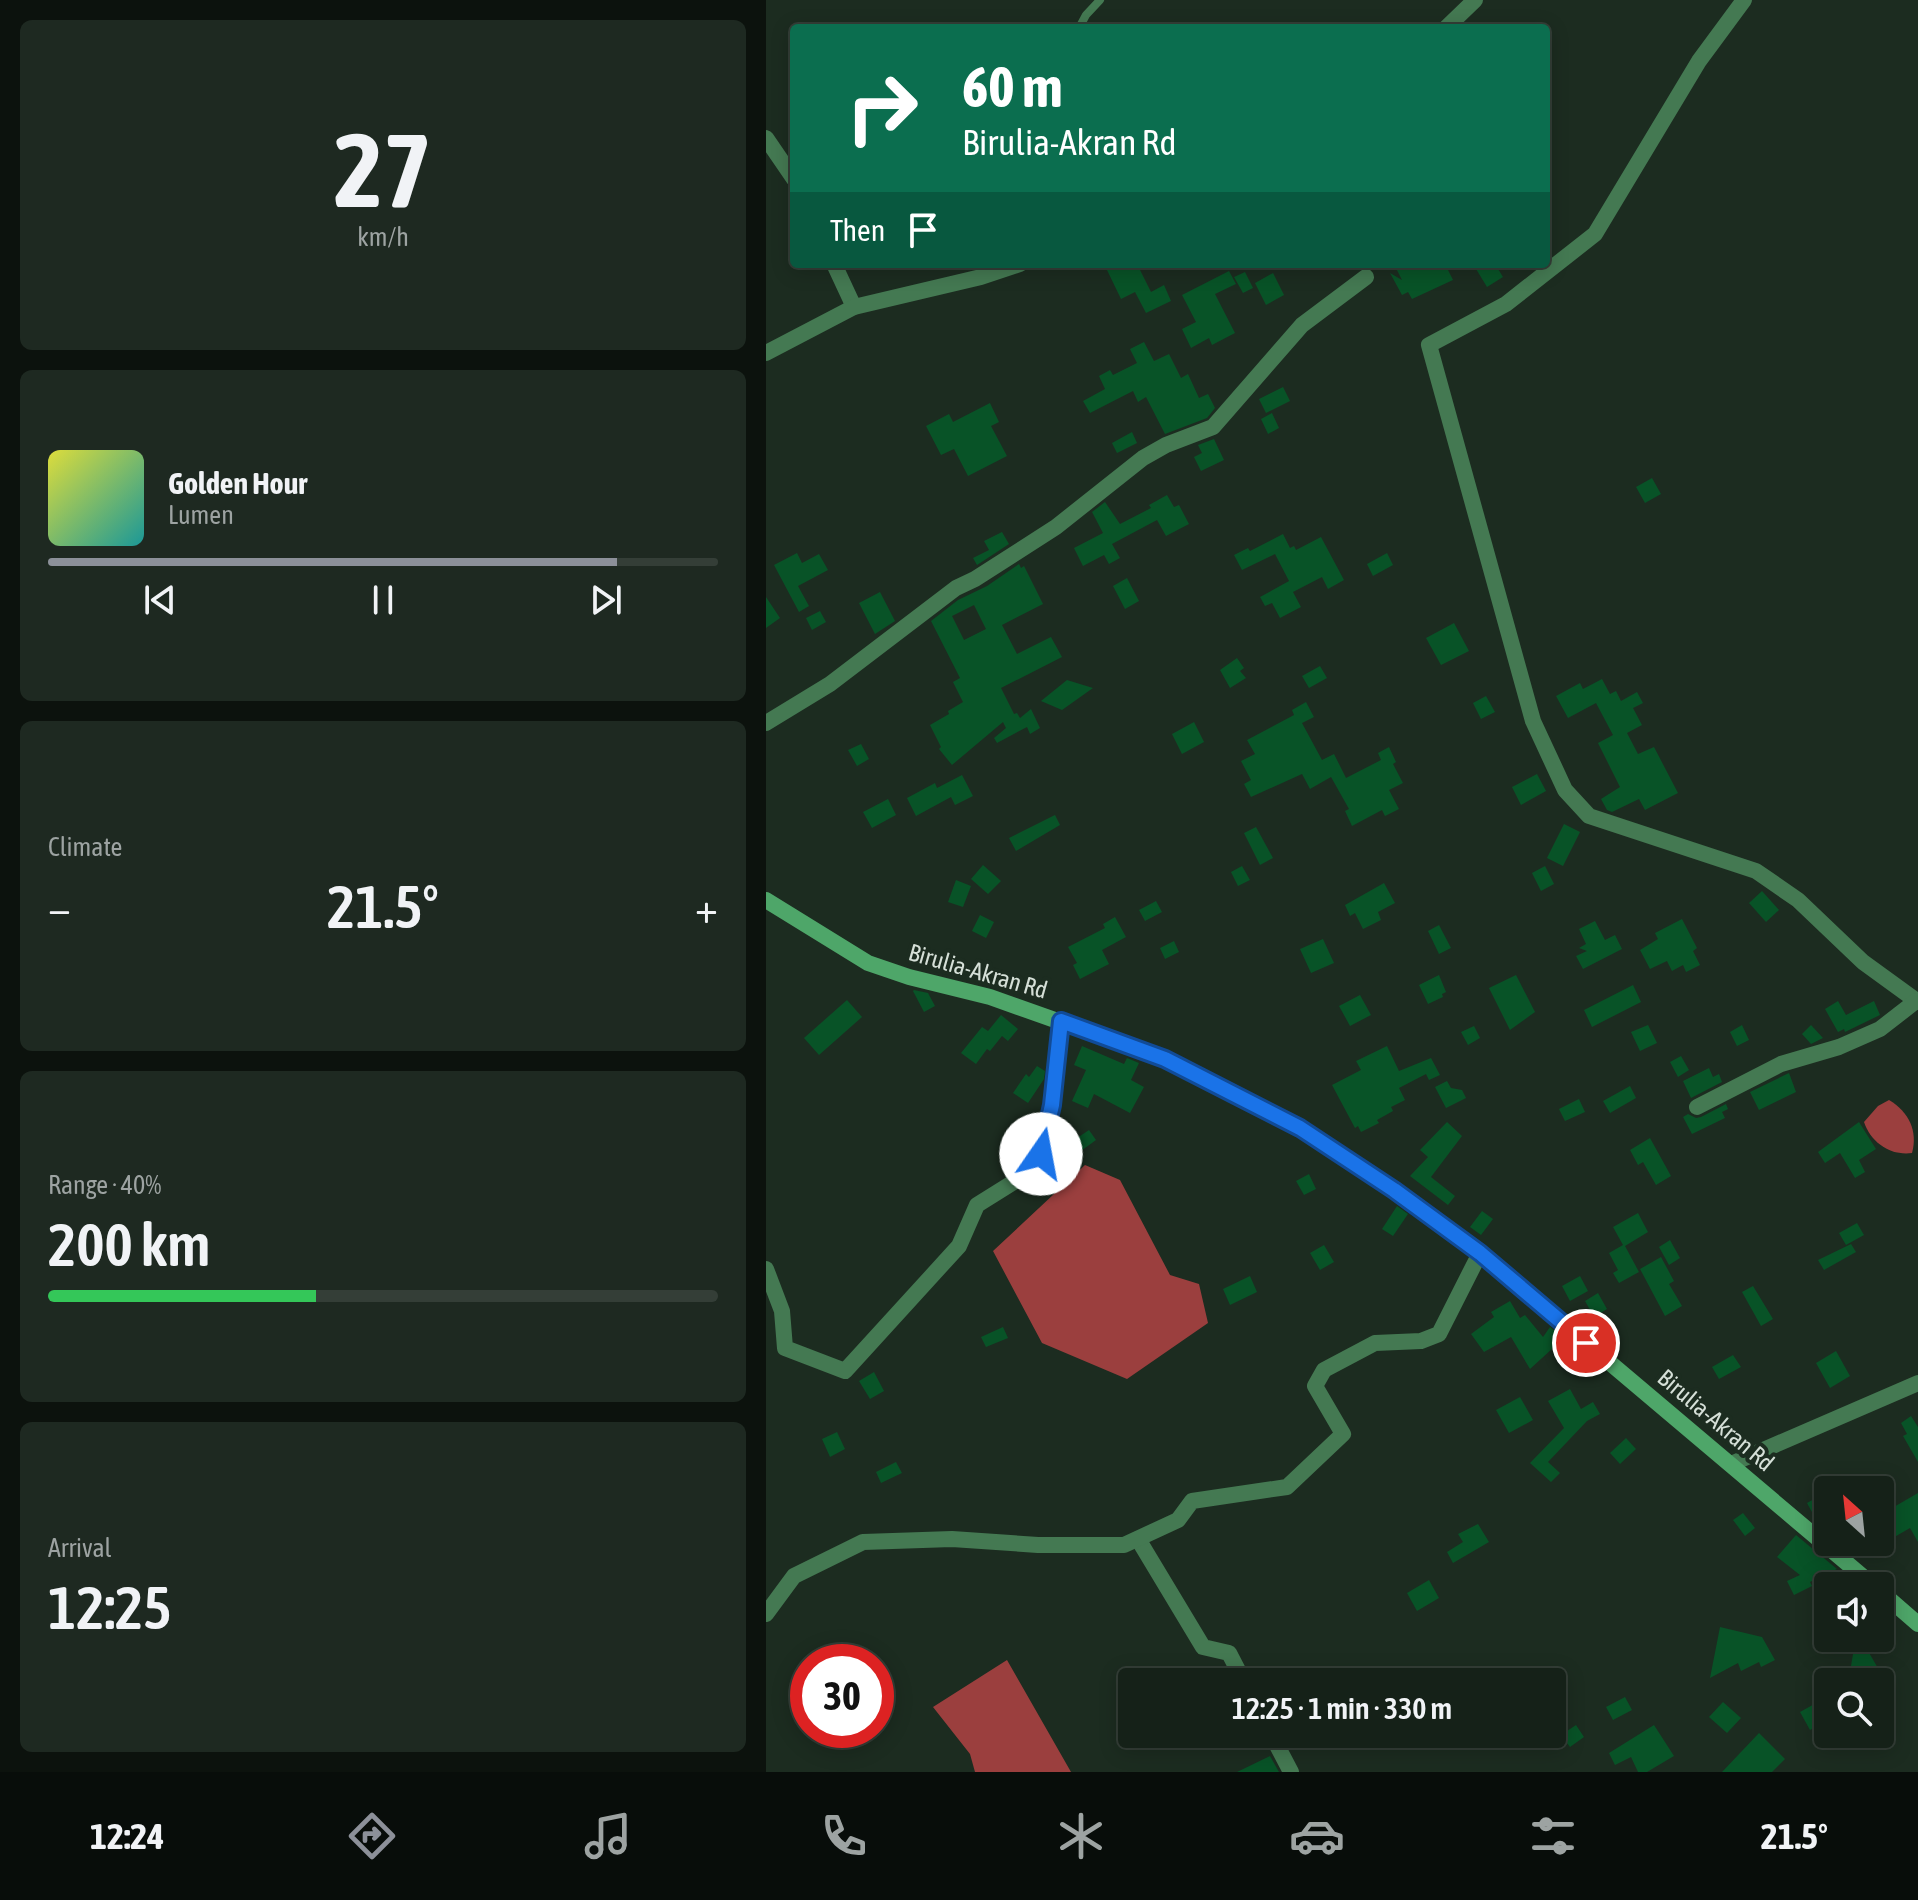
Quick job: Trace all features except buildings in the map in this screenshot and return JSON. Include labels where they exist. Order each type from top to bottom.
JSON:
[{"type":"street","points":[[1450,24],[1475,0]]},
{"type":"street","points":[[1697,1107],[1781,1064],[1839,1047],[1880,1029],[1917,1001],[1863,962],[1798,900],[1756,871],[1589,816],[1565,790],[1533,721],[1429,345],[1506,304],[1595,234],[1699,61],[1744,0]]},
{"type":"street","points":[[766,138],[790,173]]},
{"type":"street","points":[[836,268],[854,307]]},
{"type":"street","points":[[766,353],[854,307],[1008,268]]},
{"type":"street","points":[[766,723],[830,684],[956,588],[1056,527],[1143,458],[1166,445],[1213,427],[1302,325],[1366,277]]},
{"type":"street","name":"Birulia-Akran Rd","points":[[766,900],[868,963],[909,977],[990,997],[1165,1059],[1300,1128],[1394,1190],[1480,1253],[1858,1572]]},
{"type":"street","points":[[766,1269],[782,1311],[785,1348],[845,1371],[959,1246],[977,1205],[1017,1180],[1041,1154],[1052,1105],[1061,1021]]},
{"type":"street","points":[[766,1614],[794,1576],[863,1542],[952,1539],[1038,1545],[1124,1545],[1178,1520],[1192,1501],[1287,1487],[1343,1434],[1315,1386],[1324,1370],[1375,1343],[1421,1341],[1439,1334],[1480,1253]]},
{"type":"street","points":[[1731,1464],[1918,1383]]},
{"type":"street","points":[[1138,1539],[1203,1647],[1229,1653],[1237,1668]]},
{"type":"street","points":[[1894,1603],[1918,1624]]},
{"type":"street","points":[[1278,1748],[1291,1772]]},
{"type":"lane","points":[[1081,24],[1100,0]]},
{"type":"shaded area","points":[[1889,1100],[1907,1116],[1914,1137],[1912,1153],[1889,1150],[1877,1142],[1867,1129],[1864,1122],[1878,1106]]},
{"type":"shaded area","points":[[1085,1165],[1120,1180],[1170,1275],[1199,1284],[1208,1323],[1127,1379],[1042,1343],[993,1251]]},
{"type":"shaded area","points":[[1007,1660],[1071,1772],[975,1772],[970,1754],[933,1707]]},
{"type":"route","points":[[1041,1154],[1052,1105],[1061,1021],[1165,1059],[1300,1128],[1394,1190],[1480,1253],[1586,1343]]}]
